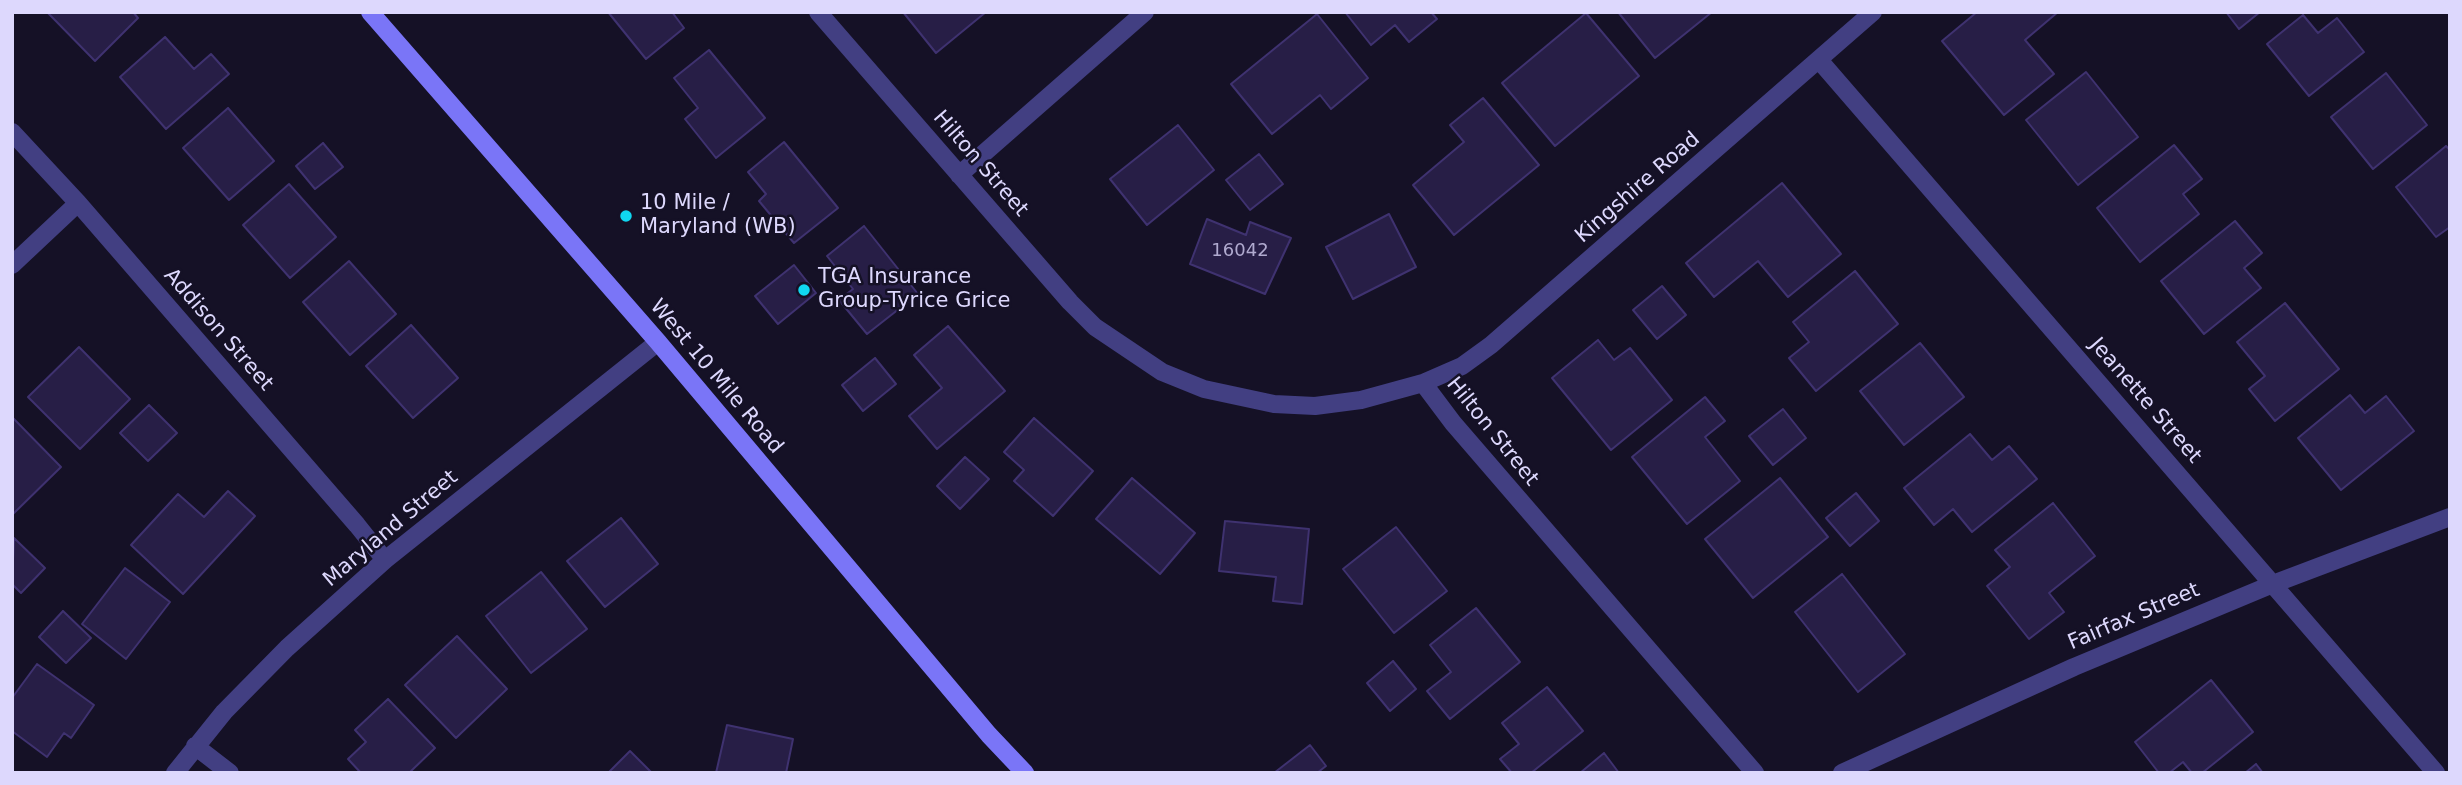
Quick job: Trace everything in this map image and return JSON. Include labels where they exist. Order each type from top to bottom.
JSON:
[{"type":"main road","name":"West 10 Mile Road","points":[[370,12],[658,342],[989,735],[1025,773]]},
{"type":"street","name":"Hilton Street","points":[[818,12],[1070,302],[1095,327],[1163,372],[1204,389],[1234,397],[1274,404],[1315,406],[1380,396],[1423,383],[1453,423],[1755,773]]},
{"type":"street","points":[[959,174],[1145,12]]},
{"type":"street","name":"Kingshire Road","points":[[1423,383],[1462,366],[1516,325],[1873,12]]},
{"type":"street","name":"Jeanette Street","points":[[1818,60],[2436,773]]},
{"type":"street","name":"Addison Street","points":[[12,132],[78,203],[385,560]]},
{"type":"street","points":[[12,265],[78,203]]},
{"type":"street","name":"Maryland Street","points":[[176,773],[223,712],[287,648],[385,560],[658,342]]},
{"type":"street","name":"Fairfax Street","points":[[1842,773],[2074,667],[2273,584],[2450,517]]},
{"type":"street","points":[[195,746],[230,773]]},
{"type":"building","points":[[47,12],[133,12],[138,18],[95,61]]},
{"type":"building","points":[[608,12],[672,12],[684,28],[646,59]]},
{"type":"building","points":[[903,12],[986,12],[936,53]]},
{"type":"building","points":[[1345,12],[1431,12],[1437,19],[1409,42],[1395,25],[1371,45]]},
{"type":"building","points":[[1618,12],[1712,12],[1655,58]]},
{"type":"building","points":[[1977,12],[2058,12],[2025,40],[2054,74],[2004,115],[1942,41]]},
{"type":"building","points":[[2226,12],[2260,12],[2239,29]]},
{"type":"building","points":[[1586,13],[1639,76],[1555,146],[1502,83]]},
{"type":"building","points":[[1317,14],[1368,78],[1331,109],[1320,95],[1272,134],[1231,84]]},
{"type":"building","points":[[2303,15],[2318,33],[2337,18],[2364,52],[2309,96],[2267,44]]},
{"type":"building","points":[[165,37],[194,69],[211,54],[229,74],[166,129],[120,77]]},
{"type":"building","points":[[709,50],[765,118],[716,158],[685,119],[698,108],[674,78]]},
{"type":"building","points":[[2086,72],[2138,137],[2078,185],[2026,120]]},
{"type":"building","points":[[2386,73],[2427,125],[2373,169],[2331,117]]},
{"type":"building","points":[[1483,98],[1539,165],[1454,235],[1413,185],[1464,142],[1450,125]]},
{"type":"building","points":[[228,108],[274,161],[229,200],[183,148]]},
{"type":"building","points":[[1178,125],[1214,170],[1147,225],[1110,179]]},
{"type":"building","points":[[784,142],[838,208],[794,243],[759,201],[766,194],[748,172]]},
{"type":"building","points":[[323,143],[343,167],[315,189],[296,166]]},
{"type":"building","points":[[2174,145],[2202,179],[2183,194],[2199,214],[2140,262],[2097,208]]},
{"type":"building","points":[[2446,146],[2450,150],[2450,227],[2436,237],[2396,187]]},
{"type":"building","points":[[1259,154],[1283,184],[1250,210],[1226,180]]},
{"type":"building","points":[[1782,183],[1841,254],[1788,297],[1758,261],[1714,297],[1686,263]]},
{"type":"building","points":[[289,184],[336,237],[290,278],[243,225]]},
{"type":"building","points":[[1389,214],[1416,267],[1353,299],[1326,247]]},
{"type":"building","points":[[1207,219],[1246,235],[1250,222],[1291,238],[1265,294],[1190,264]]},
{"type":"building","points":[[2235,221],[2262,253],[2244,268],[2261,288],[2204,334],[2161,281]]},
{"type":"building","points":[[864,226],[918,294],[867,334],[839,300],[853,289],[827,256]]},
{"type":"building","points":[[349,261],[396,314],[350,355],[303,302]]},
{"type":"building","points":[[794,265],[816,293],[778,324],[755,296]]},
{"type":"building","points":[[1855,271],[1898,324],[1816,391],[1789,358],[1809,342],[1793,322]]},
{"type":"building","points":[[1662,286],[1686,315],[1657,339],[1633,310]]},
{"type":"building","points":[[2285,303],[2339,369],[2275,421],[2249,389],[2265,376],[2237,342]]},
{"type":"building","points":[[411,325],[458,378],[413,418],[366,366]]},
{"type":"building","points":[[948,326],[1005,391],[937,449],[909,416],[942,388],[914,355]]},
{"type":"building","points":[[1598,340],[1614,360],[1630,348],[1672,400],[1611,450],[1552,378]]},
{"type":"building","points":[[1920,343],[1964,397],[1904,445],[1860,391]]},
{"type":"building","points":[[79,347],[130,399],[80,449],[28,397]]},
{"type":"building","points":[[875,358],[896,384],[863,411],[842,385]]},
{"type":"building","points":[[2350,395],[2365,413],[2386,396],[2414,431],[2341,490],[2298,438]]},
{"type":"building","points":[[1705,397],[1725,421],[1705,437],[1740,481],[1687,524],[1632,457]]},
{"type":"building","points":[[149,405],[177,433],[148,461],[120,433]]},
{"type":"building","points":[[1783,409],[1806,438],[1773,465],[1749,436]]},
{"type":"building","points":[[12,417],[61,467],[12,515]]},
{"type":"building","points":[[1034,418],[1093,471],[1053,516],[1014,481],[1024,470],[1004,452]]},
{"type":"building","points":[[1970,434],[1992,460],[2009,446],[2037,479],[1972,532],[1953,509],[1934,525],[1904,488]]},
{"type":"building","points":[[965,457],[989,479],[960,509],[937,486]]},
{"type":"building","points":[[1132,478],[1195,533],[1160,574],[1096,519]]},
{"type":"building","points":[[1780,478],[1828,537],[1753,598],[1705,539]]},
{"type":"building","points":[[228,491],[255,516],[183,594],[131,545],[178,494],[204,517]]},
{"type":"building","points":[[1856,493],[1879,521],[1850,546],[1826,518]]},
{"type":"building","points":[[2053,503],[2095,556],[2049,593],[2064,612],[2029,639],[1987,586],[2010,567],[1995,550]]},
{"type":"building","points":[[621,518],[658,564],[605,607],[567,561]]},
{"type":"building","points":[[1225,521],[1309,529],[1302,604],[1273,601],[1276,577],[1219,571]]},
{"type":"building","points":[[1396,527],[1447,591],[1394,633],[1343,569]]},
{"type":"building","points":[[14,538],[45,568],[21,593],[12,584]]},
{"type":"building","points":[[125,568],[170,602],[126,659],[82,624]]},
{"type":"building","points":[[541,572],[587,629],[531,673],[486,616]]},
{"type":"building","points":[[1842,574],[1905,654],[1858,692],[1795,612]]},
{"type":"building","points":[[1476,608],[1520,662],[1450,719],[1427,691],[1451,672],[1430,645]]},
{"type":"building","points":[[63,611],[91,638],[66,663],[39,637]]},
{"type":"building","points":[[457,636],[507,689],[456,738],[405,685]]},
{"type":"building","points":[[1393,661],[1416,689],[1390,711],[1367,683]]},
{"type":"building","points":[[37,664],[94,705],[71,738],[64,733],[47,757],[12,731],[12,698]]},
{"type":"building","points":[[2211,680],[2253,732],[2202,773],[2192,773],[2183,762],[2169,773],[2159,773],[2135,742]]},
{"type":"building","points":[[1547,687],[1583,731],[1531,773],[1512,773],[1500,759],[1519,744],[1502,723]]},
{"type":"building","points":[[388,699],[435,748],[409,773],[361,773],[348,759],[366,742],[355,730]]},
{"type":"building","points":[[727,725],[793,739],[786,773],[716,773]]},
{"type":"building","points":[[1310,745],[1326,766],[1317,773],[1274,773]]},
{"type":"building","points":[[630,751],[652,773],[608,773]]},
{"type":"building","points":[[1604,753],[1619,773],[1580,773]]},
{"type":"building","points":[[2256,764],[2263,773],[2245,773]]},
{"type":"place","name":"10 Mile / Maryland (WB)","points":[[626,216]]},
{"type":"place","name":"TGA Insurance Group-Tyrice Grice","points":[[804,290]]}]
